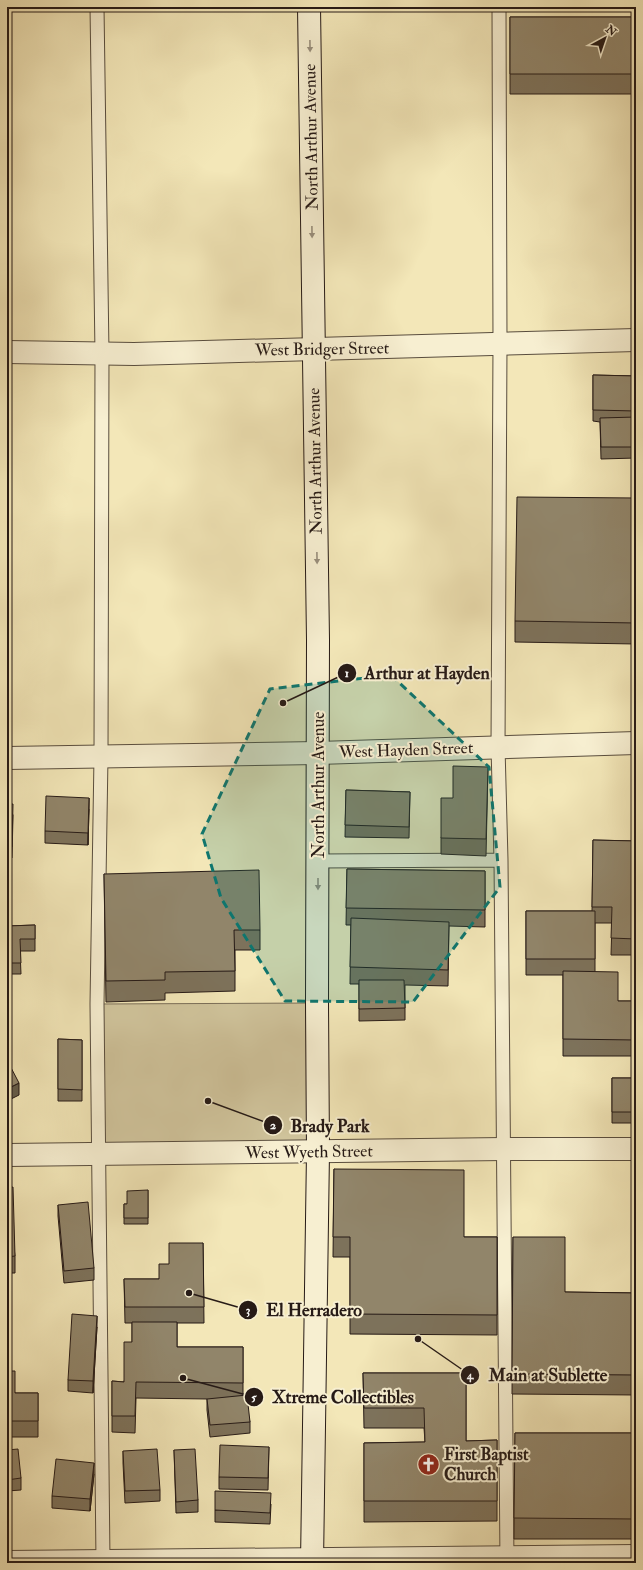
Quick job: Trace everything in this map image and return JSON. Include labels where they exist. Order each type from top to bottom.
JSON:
[{"type":"street","name":"North Arthur Avenue","points":[[309,7],[318,640],[318,1152],[312,1561]]},
{"type":"street","name":"West Bridger Street","points":[[7,352],[102,353],[313,349],[636,340]]},
{"type":"street","name":"West Hayden Street","points":[[7,758],[318,753],[636,743]]},
{"type":"street","name":"West Wyeth Street","points":[[7,1155],[504,1149],[636,1149]]},
{"type":"street","points":[[7,1562],[507,1560],[636,1556]]},
{"type":"lane","points":[[97,7],[102,353],[101,757],[96,1004],[104,1561]]},
{"type":"lane","points":[[500,7],[498,747],[501,860],[507,1560]]},
{"type":"lane","points":[[318,861],[501,860]]},
{"type":"highlighted area","points":[[391,675],[489,767],[500,887],[413,1002],[285,1001],[221,898],[202,834],[270,689]]},
{"type":"shaded area","points":[[317,1003],[318,1152],[98,1154],[97,1004]]},
{"type":"building","points":[[510,17],[636,17],[636,74],[510,74]]},
{"type":"building","points":[[593,375],[636,376],[636,411],[593,410]]},
{"type":"building","points":[[636,417],[636,447],[601,447],[600,418]]},
{"type":"building","points":[[517,497],[636,498],[636,623],[515,621]]},
{"type":"building","points":[[453,766],[488,767],[486,839],[441,838],[441,798],[453,798]]},
{"type":"building","points":[[346,790],[410,792],[409,827],[345,825]]},
{"type":"building","points":[[46,796],[89,798],[88,833],[45,831]]},
{"type":"building","points":[[7,804],[13,804],[12,847],[7,846]]},
{"type":"building","points":[[593,840],[636,841],[636,939],[611,938],[612,907],[592,907]]},
{"type":"building","points":[[347,869],[485,871],[485,910],[346,908]]},
{"type":"building","points":[[259,870],[260,930],[234,930],[235,971],[165,972],[165,980],[106,981],[104,874]]},
{"type":"building","points":[[7,871],[10,871],[10,906],[7,906]]},
{"type":"building","points":[[526,911],[595,911],[595,959],[526,959]]},
{"type":"building","points":[[351,918],[449,922],[448,970],[350,967]]},
{"type":"building","points":[[35,925],[35,939],[20,939],[21,963],[7,963],[7,926]]},
{"type":"building","points":[[563,971],[618,972],[618,1001],[636,1001],[636,1040],[563,1039]]},
{"type":"building","points":[[359,980],[404,980],[405,1008],[359,1009]]},
{"type":"building","points":[[7,996],[10,1033],[7,1034]]},
{"type":"building","points":[[58,1039],[82,1040],[82,1090],[58,1089]]},
{"type":"building","points":[[7,1060],[19,1083],[7,1089]]},
{"type":"building","points":[[612,1078],[636,1078],[636,1112],[612,1112]]},
{"type":"building","points":[[334,1169],[464,1170],[464,1237],[497,1237],[497,1315],[350,1314],[350,1237],[333,1237]]},
{"type":"building","points":[[13,1187],[15,1256],[7,1257],[7,1188]]},
{"type":"building","points":[[148,1190],[148,1218],[124,1218],[124,1204],[127,1204],[127,1191]]},
{"type":"building","points":[[88,1202],[94,1268],[64,1271],[58,1205]]},
{"type":"building","points":[[513,1237],[565,1237],[565,1292],[636,1293],[636,1375],[512,1374]]},
{"type":"building","points":[[169,1243],[203,1243],[204,1307],[125,1307],[124,1279],[159,1279],[159,1264],[169,1264]]},
{"type":"building","points":[[7,1311],[8,1357],[7,1357]]},
{"type":"building","points":[[72,1314],[97,1316],[93,1381],[68,1380]]},
{"type":"building","points":[[132,1322],[177,1322],[177,1347],[243,1347],[243,1383],[136,1382],[135,1416],[112,1416],[112,1381],[124,1382],[124,1342],[132,1342]]},
{"type":"building","points":[[7,1371],[15,1371],[15,1393],[38,1393],[38,1421],[7,1421]]},
{"type":"building","points":[[363,1373],[466,1373],[466,1441],[497,1440],[497,1501],[364,1501],[364,1443],[425,1442],[424,1408],[364,1408]]},
{"type":"building","points":[[247,1395],[250,1422],[210,1425],[207,1399]]},
{"type":"building","points":[[515,1433],[636,1433],[636,1519],[514,1518]]},
{"type":"building","points":[[220,1445],[269,1447],[268,1478],[219,1477]]},
{"type":"building","points":[[18,1449],[21,1478],[7,1480],[7,1450]]},
{"type":"building","points":[[157,1449],[160,1490],[125,1491],[123,1451]]},
{"type":"building","points":[[195,1449],[198,1500],[176,1502],[174,1450]]},
{"type":"building","points":[[56,1459],[94,1463],[90,1499],[52,1496]]},
{"type":"building","points":[[215,1491],[271,1493],[270,1513],[215,1510]]},
{"type":"place","name":"Arthur at Hayden","points":[[283,703]]},
{"type":"place","name":"Brady Park","points":[[208,1101]]},
{"type":"place","name":"El Herradero","points":[[189,1293]]},
{"type":"place","name":"Main at Sublette","points":[[418,1339]]},
{"type":"place","name":"Xtreme Collectibles","points":[[183,1378]]},
{"type":"place","name":"First Baptist Church","points":[[428,1464]]}]
